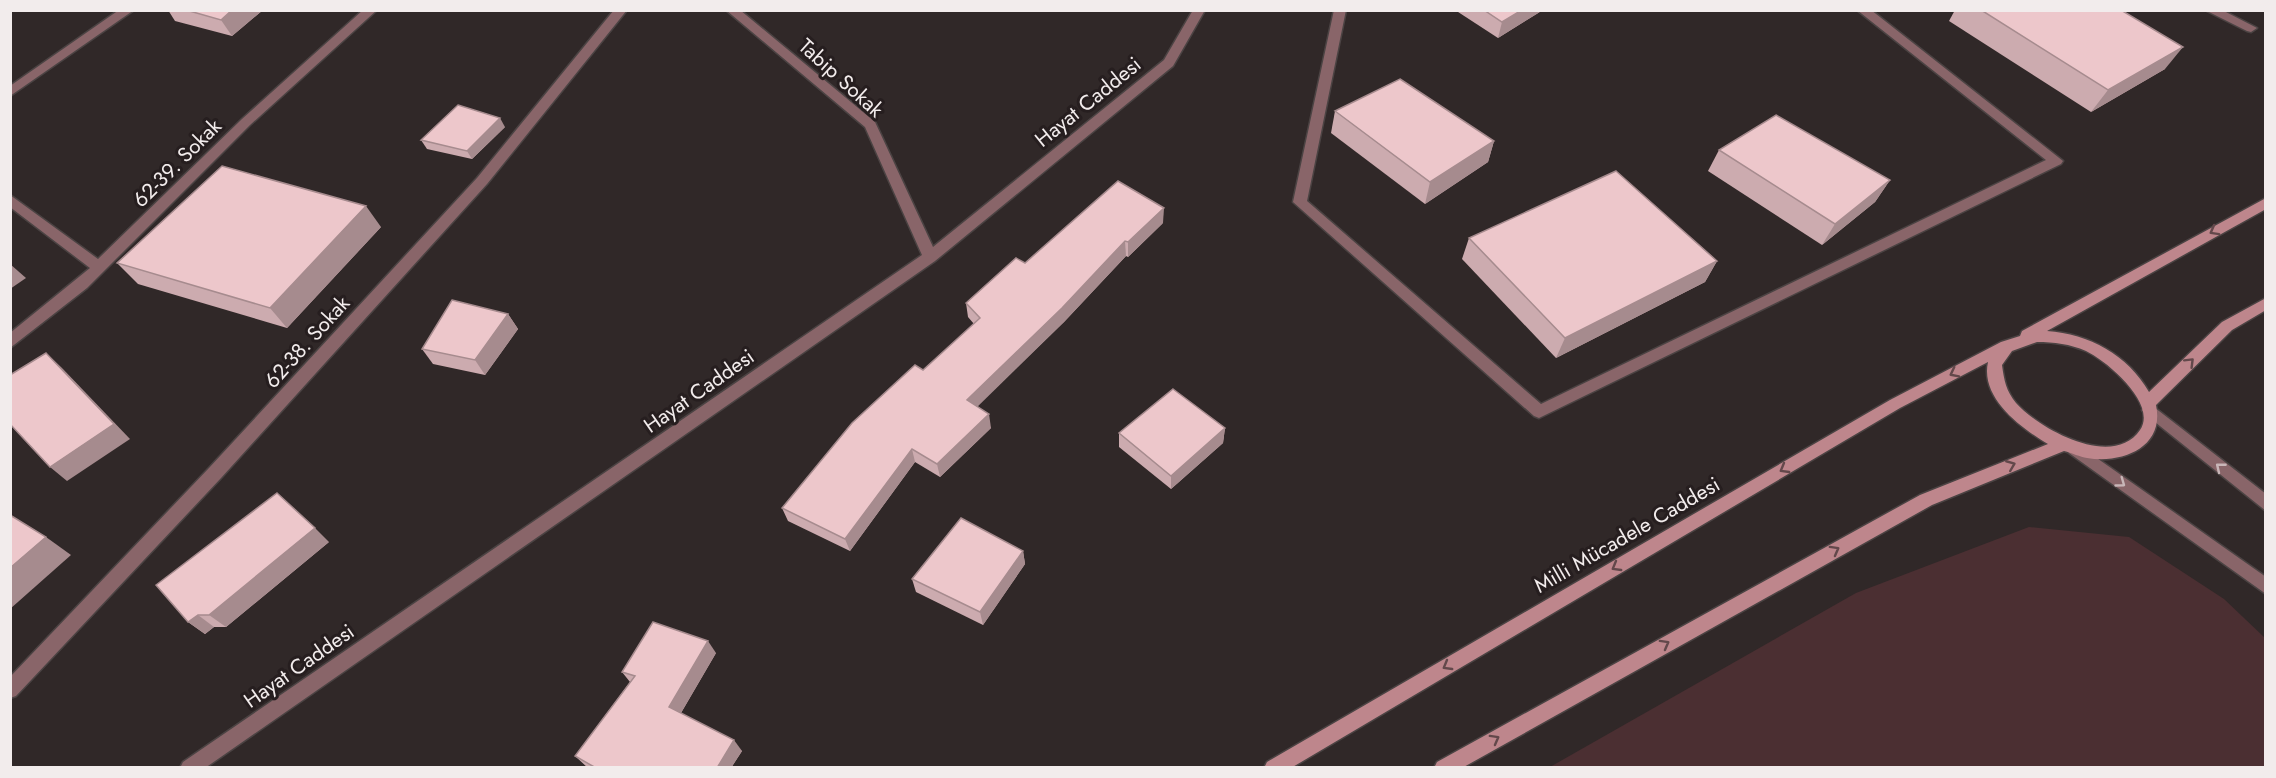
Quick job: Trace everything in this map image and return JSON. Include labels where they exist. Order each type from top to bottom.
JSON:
[{"type":"street","points":[[10,92],[128,10]]},
{"type":"street","name":"62-39. Sokak","points":[[10,342],[99,267],[246,122],[371,10]]},
{"type":"street","name":"62-38. Sokak","points":[[10,690],[215,473],[482,181],[621,10]]},
{"type":"street","name":"Tabip Sokak","points":[[732,10],[870,125],[930,257]]},
{"type":"street","name":"Hayat Caddesi","points":[[189,768],[930,257],[1169,63],[1199,10]]},
{"type":"street","points":[[1340,10],[1300,202],[1539,412],[2056,161],[1863,10]]},
{"type":"street","points":[[2211,10],[2251,28]]},
{"type":"street","points":[[10,200],[99,267]]},
{"type":"street","name":"Milli Mücadele Caddesi","points":[[1273,768],[1895,404],[2012,343],[2265,203]]},
{"type":"street","points":[[2149,406],[2227,326],[2265,303]]},
{"type":"street","points":[[1443,768],[1926,500],[2068,447],[2109,453],[2129,449],[2143,439],[2150,426],[2149,406],[2144,392],[2131,375],[2096,350],[2055,336],[2012,343],[1997,357],[1994,370],[1996,385],[2004,401],[2032,428],[2068,447],[2265,587]]},
{"type":"street","points":[[2149,406],[2265,504]]},
{"type":"shaded area","points":[[2029,527],[2129,537],[2224,599],[2265,638],[2265,767],[1550,767],[1856,593]]},
{"type":"building","points":[[186,10],[232,10],[221,20]]},
{"type":"building","points":[[1484,10],[1522,10],[1502,22]]},
{"type":"building","points":[[1981,10],[2121,10],[2183,47],[2108,90]]},
{"type":"building","points":[[1400,79],[1494,141],[1430,182],[1335,111]]},
{"type":"building","points":[[458,105],[500,118],[467,151],[421,140]]},
{"type":"building","points":[[1776,115],[1890,180],[1835,224],[1719,150]]},
{"type":"building","points":[[222,166],[366,206],[270,308],[117,263]]},
{"type":"building","points":[[1616,171],[1717,261],[1565,338],[1469,238]]},
{"type":"building","points":[[1118,181],[1164,208],[1128,242],[1125,241],[1062,308],[967,400],[989,414],[937,464],[912,449],[845,539],[782,508],[852,423],[915,365],[923,370],[980,318],[966,303],[1016,258],[1025,263]]},
{"type":"building","points":[[452,300],[508,314],[475,360],[422,349]]},
{"type":"building","points":[[46,353],[114,424],[50,467],[10,424],[10,375]]},
{"type":"building","points":[[1173,389],[1225,428],[1171,476],[1119,433]]},
{"type":"building","points":[[277,493],[315,528],[209,615],[198,615],[188,622],[156,585]]},
{"type":"building","points":[[10,515],[46,537],[10,568]]},
{"type":"building","points":[[961,518],[1023,551],[980,612],[912,579]]},
{"type":"building","points":[[653,622],[708,641],[669,707],[734,740],[717,768],[596,768],[575,756],[635,676],[622,672]]}]
